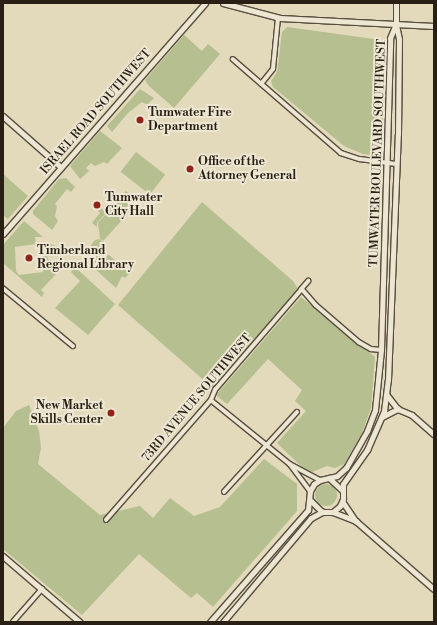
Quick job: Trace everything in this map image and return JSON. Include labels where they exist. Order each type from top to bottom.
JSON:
[{"type":"main road","points":[[224,3],[278,18],[434,26]]},
{"type":"main road","name":"TUMWATER BOULEVARD SOUTHWEST","points":[[329,478],[340,475],[350,462],[367,431],[375,410],[381,350],[390,38],[396,24]]},
{"type":"main road","name":"TUMWATER BOULEVARD SOUTHWEST","points":[[343,491],[344,482],[357,466],[372,442],[382,417],[387,395],[399,76],[399,39],[396,24]]},
{"type":"main road","points":[[210,622],[308,510],[310,491],[320,480],[329,478],[343,491],[343,502],[333,512],[322,512],[310,518],[223,622]]},
{"type":"main road","points":[[310,500],[322,512]]},
{"type":"street","name":"ISRAEL ROAD SOUTHWEST","points":[[3,234],[205,3]]},
{"type":"street","points":[[396,3],[396,24]]},
{"type":"street","points":[[261,84],[272,69],[278,18]]},
{"type":"street","points":[[233,59],[341,153],[396,164]]},
{"type":"street","points":[[3,116],[61,168]]},
{"type":"street","name":"73RD AVENUE SOUTHWEST","points":[[106,520],[211,400],[215,390],[309,281]]},
{"type":"street","points":[[3,288],[73,346]]},
{"type":"street","points":[[302,289],[316,305],[359,342],[371,349],[381,350]]},
{"type":"street","points":[[387,395],[398,409],[412,415],[434,434]]},
{"type":"street","points":[[211,400],[290,464],[320,480]]},
{"type":"street","points":[[382,417],[398,409]]},
{"type":"street","points":[[224,492],[298,412]]},
{"type":"street","points":[[290,464],[310,491]]},
{"type":"street","points":[[343,502],[356,521],[434,589]]},
{"type":"street","points":[[333,512],[356,521]]},
{"type":"street","points":[[3,556],[80,622]]},
{"type":"street","points":[[13,622],[42,589]]},
{"type":"green space","points":[[287,27],[381,40],[385,52],[382,153],[379,156],[363,154],[344,146],[273,87],[271,81],[277,72],[282,32]]},
{"type":"green space","points":[[184,35],[202,51],[208,44],[220,54],[174,108],[149,86],[145,80]]},
{"type":"green space","points":[[140,89],[154,98],[147,105],[142,102],[128,113],[112,132],[107,126]]},
{"type":"green space","points":[[100,131],[122,148],[107,164],[104,162],[95,166],[91,163],[86,168],[89,171],[80,179],[70,166]]},
{"type":"green space","points":[[136,152],[165,175],[150,194],[121,172]]},
{"type":"green space","points":[[3,174],[28,196],[8,219],[3,215]]},
{"type":"green space","points":[[66,178],[75,187],[71,192],[67,189],[55,204],[57,206],[55,216],[58,221],[52,230],[33,214],[33,211],[59,179]]},
{"type":"green space","points":[[126,191],[133,197],[136,193],[142,198],[103,241],[100,239],[98,223]]},
{"type":"green space","points":[[202,202],[293,281],[300,292],[215,390],[118,305]]},
{"type":"green space","points":[[101,208],[106,213],[97,223],[97,227],[92,223],[100,213],[98,211]]},
{"type":"green space","points":[[24,221],[43,237],[35,237],[36,244],[15,247],[16,271],[19,275],[43,272],[43,251],[50,247],[47,242],[55,246],[47,256],[50,265],[58,272],[41,290],[44,293],[42,297],[3,263],[3,245]]},
{"type":"green space","points":[[99,239],[106,245],[103,250],[130,273],[125,278],[122,276],[116,288],[82,257],[95,240]]},
{"type":"green space","points":[[75,267],[115,304],[88,335],[55,308],[80,281],[71,272]]},
{"type":"green space","points":[[301,297],[375,357],[371,408],[362,433],[344,464],[335,468],[327,466],[312,472],[302,467],[277,443],[306,411],[295,401],[302,390],[268,359],[227,404],[216,395]]},
{"type":"green space","points":[[29,405],[39,431],[41,448],[38,464],[100,515],[140,506],[153,518],[170,498],[194,516],[220,507],[264,459],[297,484],[297,511],[213,607],[197,593],[191,598],[139,554],[82,615],[3,549],[3,428],[16,411]]},
{"type":"green space","points":[[322,484],[330,484],[337,491],[337,499],[330,506],[322,506],[315,499],[315,491]]},
{"type":"place","name":"Tumwater Fire Department","points":[[140,120]]},
{"type":"place","name":"Office of the Attorney General","points":[[190,169]]},
{"type":"place","name":"Tumwater City Hall","points":[[97,205]]},
{"type":"place","name":"Timberland Regional Library","points":[[29,258]]},
{"type":"place","name":"New Market Skills Center","points":[[111,413]]}]
